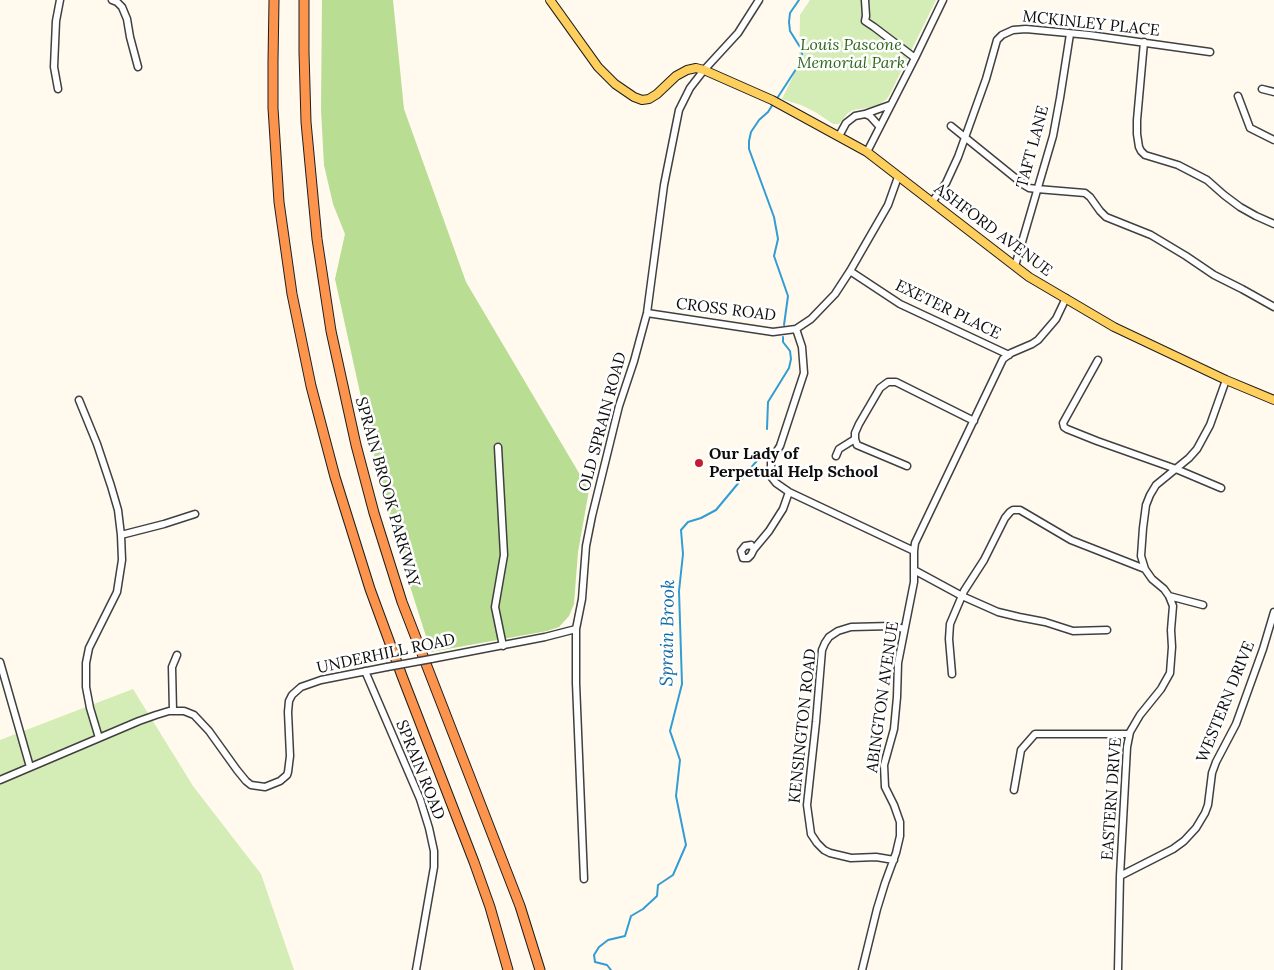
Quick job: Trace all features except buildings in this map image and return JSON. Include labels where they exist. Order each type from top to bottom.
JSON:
[{"type":"highway","points":[[274,0],[273,100],[279,202],[292,294],[311,386],[341,499],[370,589],[474,862],[508,970]]},
{"type":"highway","name":"SPRAIN BROOK PARKWAY","points":[[304,0],[305,99],[316,231],[332,339],[356,445],[374,513],[402,602],[520,906],[540,970]]},
{"type":"main road","points":[[550,0],[598,67],[614,84],[634,97],[642,100],[649,99],[676,76],[687,70],[696,68],[704,70]]},
{"type":"main road","name":"ASHFORD AVENUE","points":[[704,70],[780,104],[867,152],[1029,277],[1114,327],[1226,380],[1274,400]]},
{"type":"street","points":[[58,89],[54,67],[56,21],[60,0]]},
{"type":"street","points":[[112,0],[122,7],[127,19],[138,67]]},
{"type":"street","name":"OLD SPRAIN ROAD","points":[[584,879],[576,683],[576,629],[582,599],[586,546],[617,414],[647,313],[664,185],[679,110],[690,88],[738,33],[759,0]]},
{"type":"street","points":[[865,0],[865,22],[915,58]]},
{"type":"street","points":[[867,152],[943,0]]},
{"type":"street","name":"MCKINLEY PLACE","points":[[932,202],[946,183],[986,79],[997,40],[1002,35],[1013,30],[1026,29],[1089,35],[1210,52]]},
{"type":"street","name":"TAFT LANE","points":[[1015,266],[1052,136],[1070,34]]},
{"type":"street","points":[[1144,42],[1137,120],[1137,134],[1141,151],[1145,155],[1178,165],[1207,180],[1240,207],[1274,224]]},
{"type":"street","points":[[1262,88],[1274,92]]},
{"type":"street","points":[[1238,96],[1250,128],[1274,139]]},
{"type":"street","points":[[838,136],[850,119],[855,116],[890,105]]},
{"type":"street","points":[[865,114],[870,116],[879,126]]},
{"type":"street","points":[[951,126],[1029,188],[1085,193],[1106,217],[1151,235],[1214,275],[1274,307]]},
{"type":"street","name":"CROSS ROAD","points":[[647,313],[773,332],[796,328],[811,319],[835,294],[888,204],[898,177]]},
{"type":"street","name":"EXETER PLACE","points":[[850,271],[900,304],[1009,355]]},
{"type":"street","points":[[796,328],[802,347],[804,373],[780,446],[771,460],[772,478],[789,492],[914,551],[915,543],[1003,359],[1038,340],[1056,319],[1066,298]]},
{"type":"street","points":[[1098,360],[1063,423],[1064,427],[1097,442],[1176,469],[1221,488]]},
{"type":"street","points":[[1203,605],[1169,596],[1152,578],[1145,569],[1141,556],[1142,528],[1146,505],[1156,485],[1197,449],[1210,425],[1226,380]]},
{"type":"street","points":[[836,456],[840,448],[854,439],[858,424],[880,388],[888,382],[896,382],[974,421]]},
{"type":"street","points":[[79,400],[97,444],[111,486],[118,510],[121,535],[122,560],[117,592],[89,648],[86,663],[86,688],[90,708],[100,738]]},
{"type":"street","points":[[854,439],[858,445],[907,466]]},
{"type":"street","points":[[498,447],[504,555],[494,607],[503,645]]},
{"type":"street","points":[[754,548],[770,531],[783,509],[789,492]]},
{"type":"street","points":[[952,674],[950,624],[962,596],[984,560],[1005,518],[1013,510],[1020,510],[1071,540],[1145,569]]},
{"type":"street","points":[[121,535],[195,514]]},
{"type":"street","name":"ABINGTON AVENUE","points":[[862,970],[880,900],[900,836],[900,822],[885,787],[884,765],[894,729],[898,663],[914,582],[914,551]]},
{"type":"street","points":[[914,570],[962,596],[998,612],[1046,622],[1073,631],[1107,630]]},
{"type":"street","name":"EASTERN DRIVE","points":[[1118,970],[1126,747],[1129,734],[1140,715],[1161,689],[1170,673],[1172,647],[1170,630],[1173,606],[1169,596]]},
{"type":"street","name":"WESTERN DRIVE","points":[[1120,876],[1173,849],[1184,841],[1196,828],[1205,813],[1208,805],[1212,773],[1236,724],[1274,612]]},
{"type":"street","name":"KENSINGTON ROAD","points":[[894,860],[876,857],[852,858],[830,853],[817,843],[811,834],[807,805],[822,650],[825,643],[829,636],[851,627],[892,626],[904,629]]},
{"type":"street","name":"UNDERHILL ROAD","points":[[173,711],[184,711],[194,715],[209,731],[246,781],[252,785],[265,787],[280,781],[287,775],[290,756],[289,701],[301,687],[321,680],[576,629]]},
{"type":"street","points":[[0,780],[156,715],[173,711],[172,667],[177,655]]},
{"type":"street","points":[[0,662],[30,767]]},
{"type":"street","name":"SPRAIN ROAD","points":[[365,671],[420,799],[434,851],[434,867],[416,970]]},
{"type":"street","points":[[1014,790],[1021,750],[1035,734],[1129,734]]},
{"type":"green space","points":[[322,0],[393,0],[404,109],[466,282],[589,490],[578,552],[574,604],[569,616],[559,627],[547,631],[431,652],[393,533],[335,279],[345,234],[333,204],[324,165],[321,110]]},
{"type":"green space","name":"Louis Pascone Memorial Park","points":[[810,0],[936,0],[887,99],[874,107],[853,110],[839,124],[833,124],[801,105],[782,99],[799,64],[800,15]]},
{"type":"green space","points":[[133,689],[193,786],[261,874],[294,970],[0,970],[0,740]]},
{"type":"waterway","name":"Sprain Brook","points":[[776,100],[800,63],[802,54],[790,31],[789,22],[790,13],[799,0]]},
{"type":"waterway","name":"Sprain Brook","points":[[773,104],[751,132],[749,149],[774,217],[778,239],[774,256],[788,296],[784,325]]},
{"type":"waterway","name":"Sprain Brook","points":[[767,429],[768,402],[789,368],[791,359],[790,351],[783,342],[783,337]]},
{"type":"waterway","name":"Sprain Brook","points":[[611,970],[607,965],[595,962],[594,955],[599,947],[608,940],[625,936],[631,916],[643,909],[657,896],[658,885],[673,875],[686,845],[676,796],[680,760],[670,731],[682,684],[679,591],[683,554],[681,530],[688,522],[716,510],[760,457]]},
{"type":"place","name":"Our Lady of Perpetual Help School","points":[[699,463]]}]
